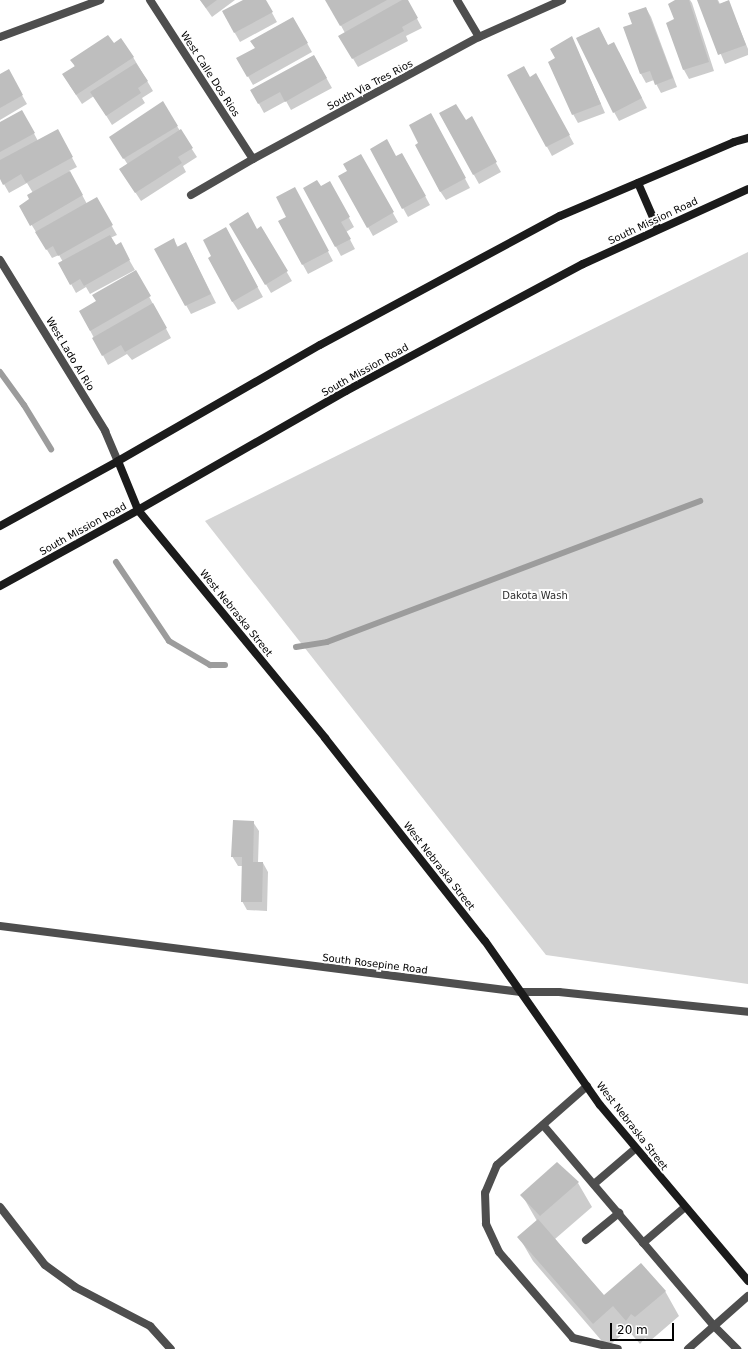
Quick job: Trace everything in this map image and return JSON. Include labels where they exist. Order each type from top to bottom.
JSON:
[{"type":"main road","points":[[0,526],[118,461],[320,345],[560,216],[748,138]]},
{"type":"main road","points":[[638,183],[658,229]]},
{"type":"main road","name":"South Mission Road","points":[[0,586],[138,510],[346,391],[583,264],[748,189]]},
{"type":"main road","name":"West Nebraska Street","points":[[118,461],[138,510],[325,738],[485,941],[587,1086],[685,1208],[748,1282]]},
{"type":"street","points":[[0,37],[100,0]]},
{"type":"street","name":"West Calle Dos Rios","points":[[150,0],[253,159]]},
{"type":"street","points":[[457,0],[479,37]]},
{"type":"street","name":"South Via Tres Rios","points":[[191,195],[253,159],[479,37],[562,0]]},
{"type":"street","name":"West Lado Al Rio","points":[[0,260],[105,431],[118,461]]},
{"type":"street","name":"South Rosepine Road","points":[[0,926],[521,992],[559,992],[748,1012]]},
{"type":"street","points":[[587,1086],[497,1165],[484,1193],[486,1224],[499,1252],[573,1338],[618,1349]]},
{"type":"street","points":[[543,1125],[714,1326],[738,1349]]},
{"type":"street","points":[[594,1184],[636,1148]]},
{"type":"street","points":[[0,1207],[45,1265],[75,1287],[150,1326],[171,1349]]},
{"type":"street","points":[[643,1243],[685,1208]]},
{"type":"street","points":[[586,1240],[618,1214]]},
{"type":"street","points":[[688,1349],[748,1296]]},
{"type":"green space","name":"Dakota Wash","points":[[748,252],[748,984],[546,955],[205,521]]},
{"type":"building","points":[[200,0],[217,0],[206,8]]},
{"type":"building","points":[[243,0],[266,0],[273,12],[234,33],[222,11]]},
{"type":"building","points":[[325,0],[387,0],[340,26]]},
{"type":"building","points":[[402,0],[408,0],[418,18],[402,27],[404,31],[352,59],[338,36]]},
{"type":"building","points":[[675,0],[689,0],[709,62],[683,70],[666,23],[674,19],[668,4]]},
{"type":"building","points":[[697,0],[717,0],[719,4],[729,0],[746,45],[718,55]]},
{"type":"building","points":[[646,7],[673,78],[655,85],[650,71],[640,74],[623,27],[632,24],[628,13]]},
{"type":"building","points":[[293,17],[308,43],[247,77],[236,58],[255,48],[250,41]]},
{"type":"building","points":[[599,27],[608,45],[614,42],[642,98],[613,113],[576,38]]},
{"type":"building","points":[[108,35],[114,43],[121,38],[134,57],[76,95],[62,74],[75,66],[70,60]]},
{"type":"building","points":[[572,36],[601,104],[572,115],[548,62],[555,58],[550,49]]},
{"type":"building","points":[[314,55],[327,78],[285,102],[280,92],[258,104],[250,90]]},
{"type":"building","points":[[136,63],[148,81],[138,88],[141,93],[106,116],[90,92]]},
{"type":"building","points":[[524,66],[530,77],[536,73],[570,135],[546,147],[507,75]]},
{"type":"building","points":[[9,69],[23,95],[0,108],[0,74]]},
{"type":"building","points":[[163,101],[178,126],[123,159],[109,137]]},
{"type":"building","points":[[456,104],[466,120],[472,116],[497,162],[473,175],[439,113]]},
{"type":"building","points":[[22,110],[35,133],[0,152],[0,122]]},
{"type":"building","points":[[431,113],[466,178],[440,192],[415,145],[418,143],[409,125]]},
{"type":"building","points":[[58,129],[73,157],[26,183],[21,174],[3,185],[0,179],[0,160]]},
{"type":"building","points":[[181,129],[193,148],[178,157],[182,163],[135,193],[119,169]]},
{"type":"building","points":[[387,139],[396,156],[402,153],[426,196],[402,209],[370,149]]},
{"type":"building","points":[[361,154],[394,212],[367,228],[338,176],[347,171],[343,164]]},
{"type":"building","points":[[70,171],[83,195],[30,226],[19,206],[29,199],[27,195]]},
{"type":"building","points":[[317,180],[321,186],[330,181],[350,217],[341,222],[351,239],[335,247],[303,188]]},
{"type":"building","points":[[295,187],[329,251],[302,265],[278,221],[286,217],[276,197]]},
{"type":"building","points":[[97,197],[113,225],[58,256],[53,246],[46,250],[35,232]]},
{"type":"building","points":[[248,212],[257,229],[261,226],[288,271],[265,285],[229,224]]},
{"type":"building","points":[[226,227],[258,287],[232,302],[208,258],[211,256],[203,240]]},
{"type":"building","points":[[110,235],[116,245],[121,242],[130,260],[84,286],[80,279],[70,285],[58,263]]},
{"type":"building","points":[[174,238],[177,247],[186,242],[211,294],[185,306],[154,249]]},
{"type":"building","points":[[136,270],[151,296],[90,331],[79,311],[96,301],[92,295]]},
{"type":"building","points":[[153,303],[167,328],[125,352],[121,345],[102,356],[92,338]]},
{"type":"building","points":[[233,820],[254,821],[253,862],[263,862],[262,902],[241,902],[242,857],[231,857]]},
{"type":"building","points":[[557,1162],[579,1182],[540,1216],[520,1195]]},
{"type":"building","points":[[538,1219],[604,1295],[641,1263],[666,1291],[635,1317],[631,1314],[626,1321],[613,1306],[593,1324],[517,1237]]},
{"type":"waterway","points":[[0,372],[24,405],[51,449]]},
{"type":"waterway","points":[[296,647],[327,642],[700,501]]},
{"type":"waterway","points":[[116,562],[169,641],[210,665],[225,665]]}]
